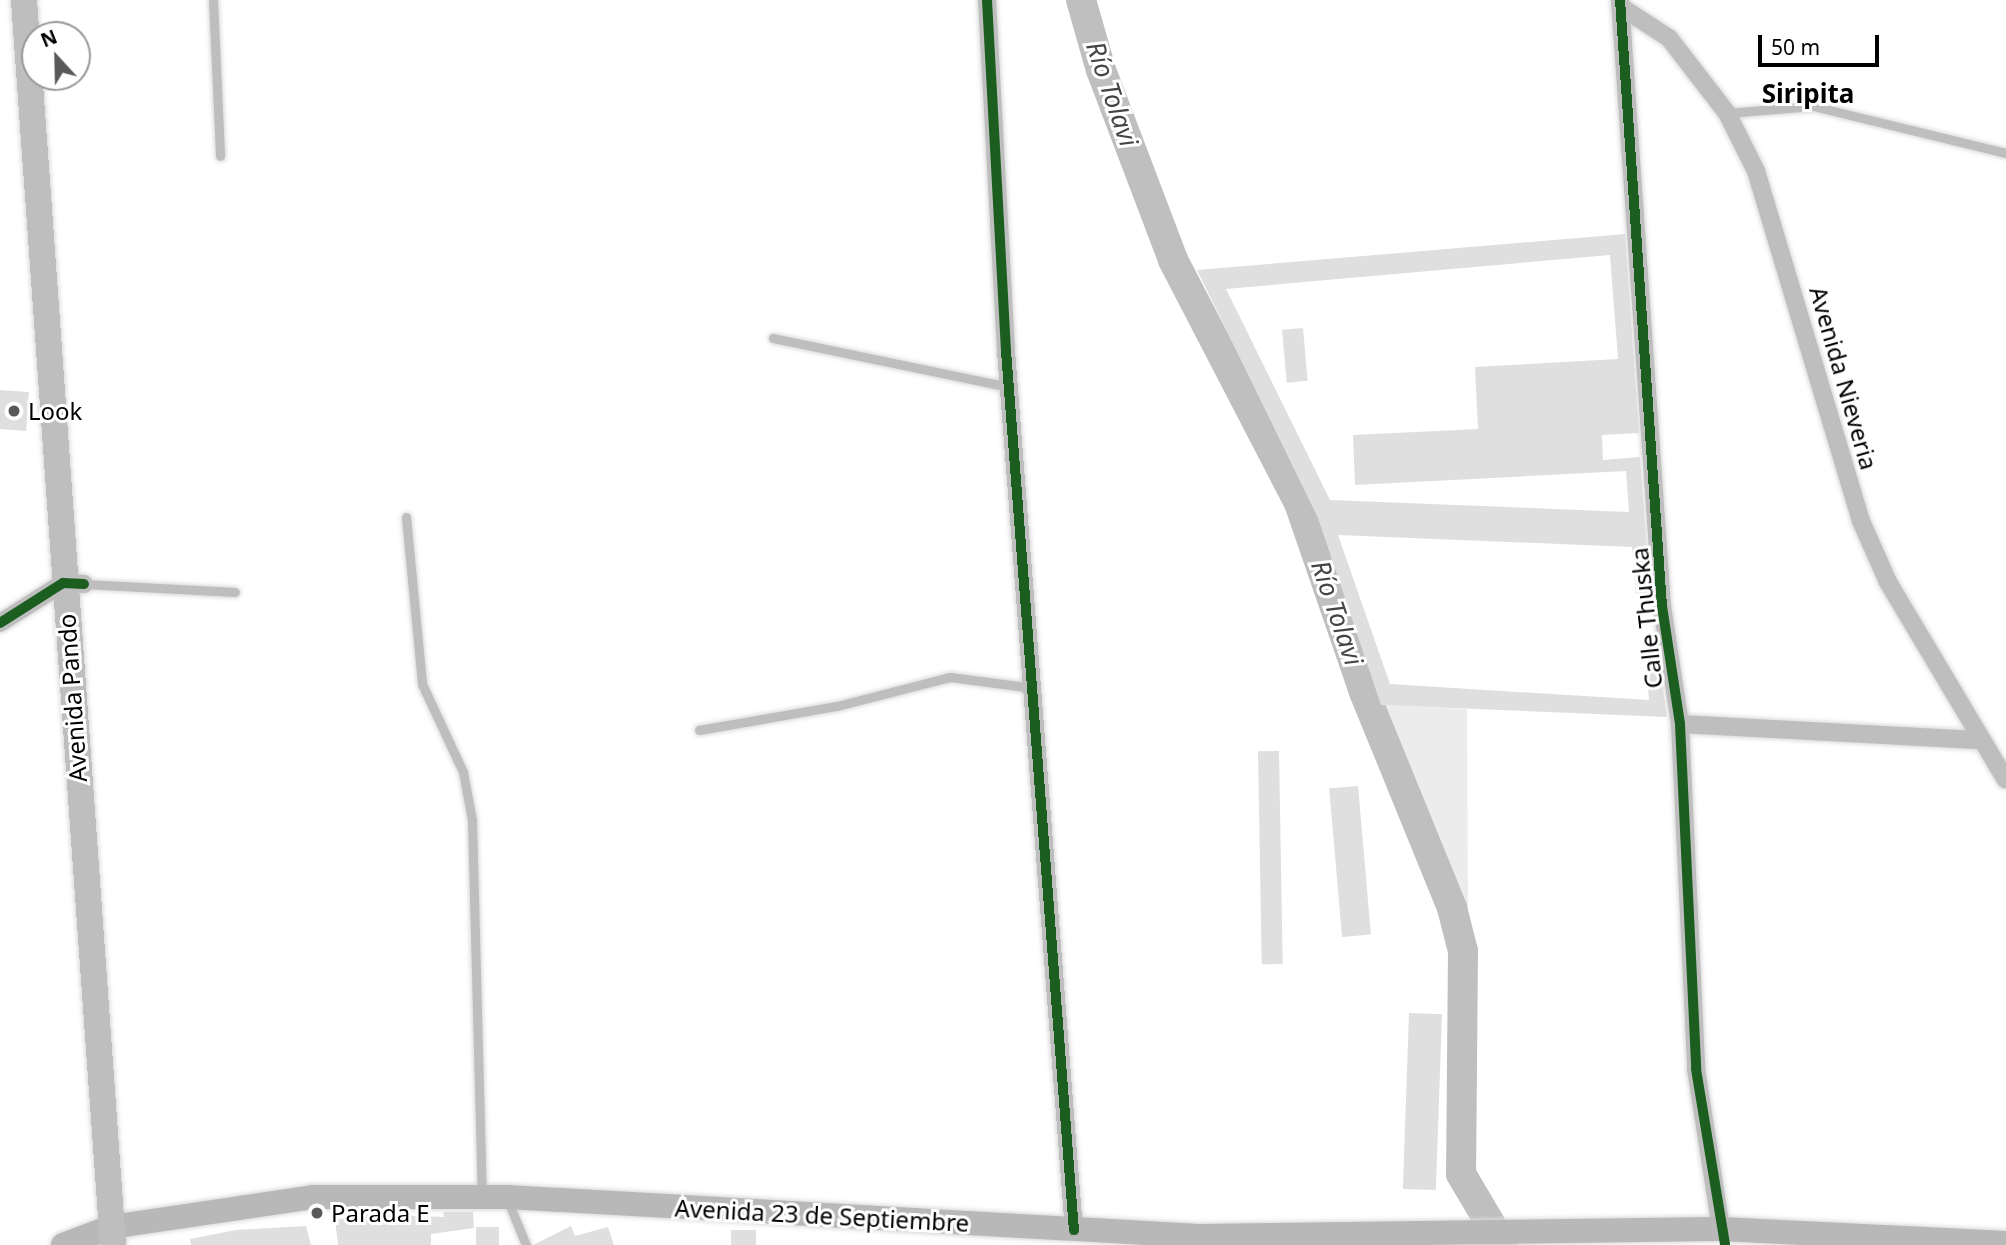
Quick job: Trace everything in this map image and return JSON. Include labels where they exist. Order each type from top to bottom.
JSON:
[{"type":"main road","name":"Avenida Pando","points":[[24,0],[74,584],[112,1236]]},
{"type":"main road","name":"Avenida 23 de Septiembre","points":[[63,1245],[313,1197],[482,1196],[1074,1230],[1198,1240],[1511,1233],[2006,1243]]},
{"type":"street","points":[[987,0],[1009,387],[1074,1230]]},
{"type":"street","name":"Avenida Nieveria","points":[[1621,4],[1669,38],[1727,113],[1756,171],[1784,255],[1819,398],[1861,521],[1977,740],[2006,780]]},
{"type":"street","name":"Calle Thuska","points":[[1621,4],[1662,606],[1680,724],[1696,1069],[1723,1237]]},
{"type":"street","points":[[0,623],[74,584]]},
{"type":"street","points":[[1680,724],[1977,740]]},
{"type":"lane","points":[[213,0],[220,156]]},
{"type":"lane","points":[[1727,113],[1813,106],[2006,153]]},
{"type":"lane","points":[[773,338],[1009,387]]},
{"type":"lane","points":[[406,517],[422,684],[463,772],[472,820],[482,1196]]},
{"type":"lane","points":[[74,584],[235,592]]},
{"type":"lane","points":[[699,730],[837,706],[950,677],[1032,688]]},
{"type":"lane","points":[[507,1197],[526,1245]]},
{"type":"shaded area","points":[[1381,705],[1467,709],[1468,912]]},
{"type":"building","points":[[1625,234],[1639,433],[1602,435],[1603,460],[1640,457],[1650,593],[1636,594],[1632,547],[1338,535],[1390,684],[1649,700],[1645,648],[1657,647],[1667,717],[1381,705],[1318,518],[1197,270]],"holes":[[[1610,255],[1618,359],[1475,367],[1478,429],[1353,435],[1355,485],[1626,471],[1629,512],[1330,500],[1226,289]]]},
{"type":"building","points":[[1303,328],[1308,381],[1287,383],[1282,330]]},
{"type":"building","name":"Look","points":[[0,390],[29,392],[26,431],[0,429]]},
{"type":"building","points":[[1258,751],[1279,751],[1283,964],[1262,964]]},
{"type":"building","points":[[1358,786],[1371,934],[1342,937],[1329,789]]},
{"type":"building","points":[[1409,1013],[1442,1014],[1436,1190],[1403,1189]]},
{"type":"building","points":[[443,1212],[473,1212],[474,1228],[431,1234],[431,1245],[338,1245],[335,1220],[366,1214],[444,1217]]},
{"type":"building","points":[[306,1226],[311,1245],[191,1245],[190,1239],[236,1230]]},
{"type":"building","points":[[571,1226],[575,1236],[608,1227],[614,1245],[533,1245]]},
{"type":"building","points":[[476,1227],[499,1227],[499,1245],[476,1245]]},
{"type":"building","points":[[731,1230],[756,1230],[756,1245],[731,1245]]},
{"type":"waterway","name":"Río Tolavi","points":[[1081,0],[1101,70],[1173,260],[1299,503],[1364,692],[1452,908],[1463,951],[1461,1174],[1503,1245]]},
{"type":"cycle path","points":[[987,0],[1006,351],[1074,1230]]},
{"type":"cycle path","points":[[1620,0],[1662,606],[1680,724],[1696,1069],[1725,1245]]},
{"type":"cycle path","points":[[0,623],[63,583],[84,584]]},
{"type":"place","name":"Look","points":[[14,411]]},
{"type":"place","name":"Parada E","points":[[317,1213]]},
{"type":"district","name":"Siripita","points":[[1808,94]]}]
